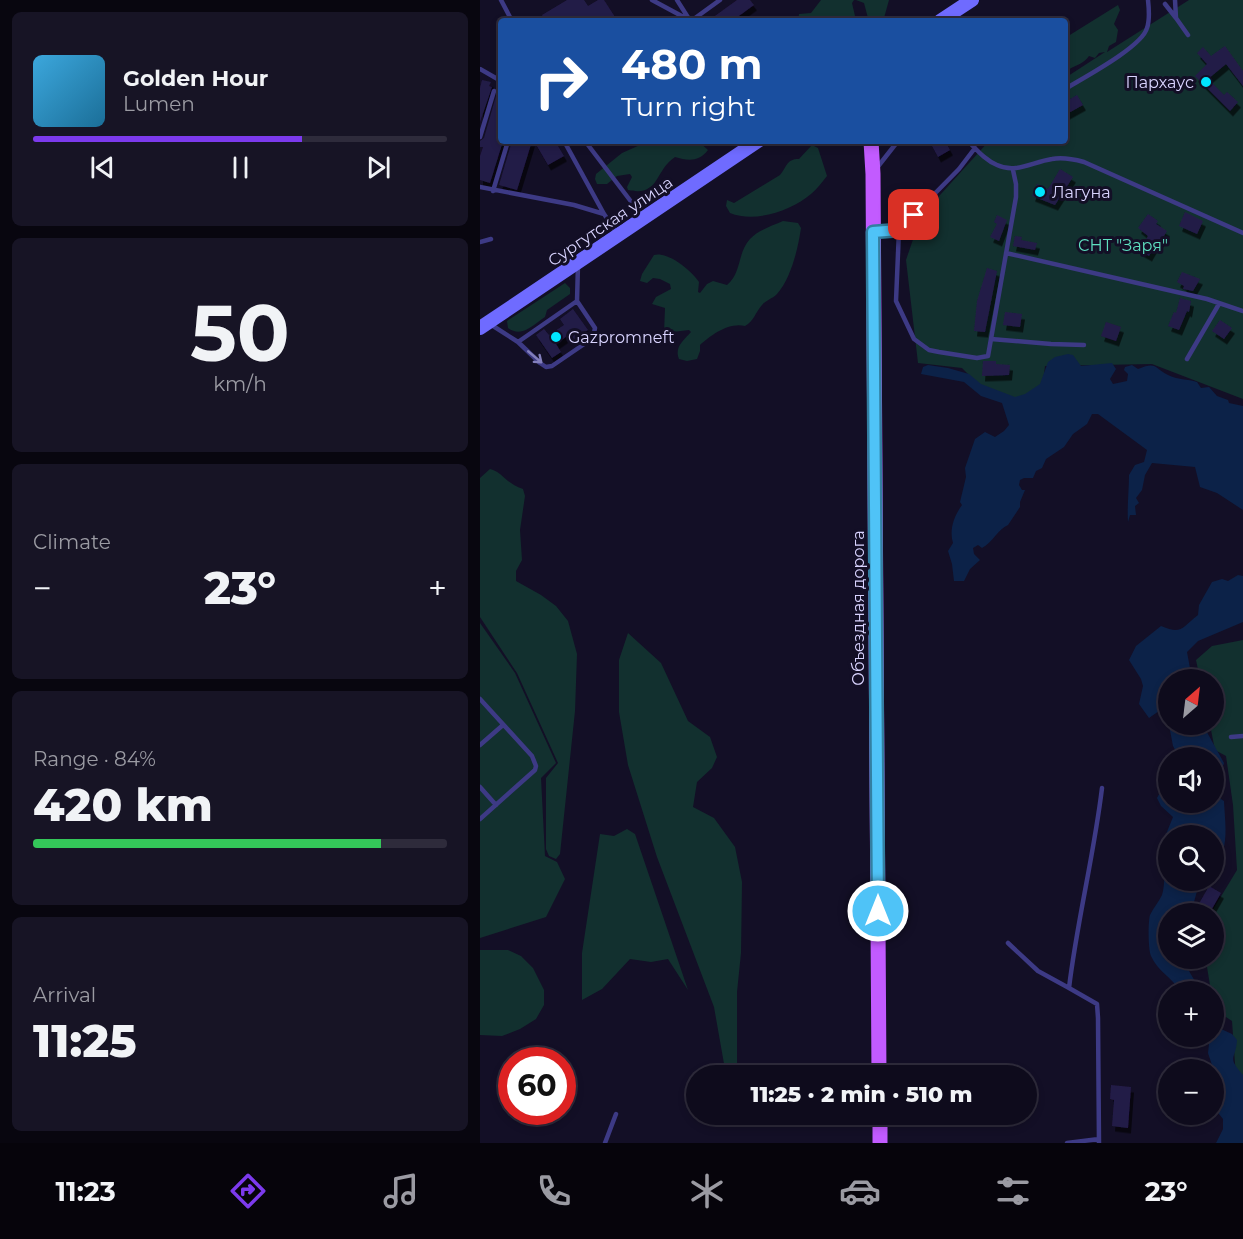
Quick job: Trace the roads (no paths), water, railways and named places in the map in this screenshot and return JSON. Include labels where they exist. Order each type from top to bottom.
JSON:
[{"type":"main road","points":[[945,18],[972,0]]},
{"type":"main road","name":"Сургутская улица","points":[[484,325],[754,144]]},
{"type":"main road","points":[[864,144],[873,174]]},
{"type":"main road","name":"Объездная дорога","points":[[873,144],[879,1065]]},
{"type":"main road","points":[[880,1125],[880,1143]]},
{"type":"lane","points":[[501,0],[510,18]]},
{"type":"lane","points":[[652,0],[685,18]]},
{"type":"lane","points":[[677,0],[689,18]]},
{"type":"lane","points":[[695,18],[720,0]]},
{"type":"lane","points":[[1068,87],[1132,47],[1143,37],[1148,28],[1148,0]]},
{"type":"lane","points":[[1175,0],[1176,18]]},
{"type":"lane","points":[[1165,4],[1188,35]]},
{"type":"lane","points":[[480,69],[498,79]]},
{"type":"lane","points":[[480,137],[494,91]]},
{"type":"lane","points":[[493,191],[507,144]]},
{"type":"lane","points":[[566,144],[618,236]]},
{"type":"lane","points":[[587,144],[644,218]]},
{"type":"lane","points":[[873,174],[896,144]]},
{"type":"lane","points":[[971,144],[997,165],[1013,170],[1051,159],[1068,157],[1084,162],[1243,233]]},
{"type":"lane","points":[[873,232],[899,230],[959,169],[975,148]]},
{"type":"lane","points":[[899,230],[896,301],[914,339],[929,350],[977,358],[988,356],[1016,197],[1013,170]]},
{"type":"lane","points":[[480,188],[574,205],[604,214]]},
{"type":"lane","points":[[480,242],[491,239]]},
{"type":"lane","points":[[1006,253],[1206,299],[1243,311]]},
{"type":"lane","points":[[484,325],[518,342],[546,367],[552,366],[593,338],[595,332],[595,328],[577,301],[578,262]]},
{"type":"lane","points":[[518,342],[577,301]]},
{"type":"lane","points":[[1187,359],[1219,304]]},
{"type":"lane","points":[[991,339],[1084,345]]},
{"type":"lane","points":[[480,699],[532,756],[536,766],[535,770],[480,819]]},
{"type":"lane","points":[[480,745],[503,725]]},
{"type":"lane","points":[[1231,737],[1243,736]]},
{"type":"lane","points":[[480,787],[496,805]]},
{"type":"lane","points":[[1069,988],[1074,942],[1098,824],[1102,788]]},
{"type":"lane","points":[[1008,943],[1038,970],[1096,1004],[1099,1141],[1067,1143]]},
{"type":"lane","points":[[605,1143],[616,1114]]},
{"type":"water","points":[[1073,355],[1081,366],[1112,363],[1116,369],[1110,379],[1113,384],[1127,381],[1128,374],[1124,370],[1125,367],[1132,365],[1138,369],[1155,366],[1171,377],[1197,382],[1201,388],[1209,387],[1217,396],[1228,400],[1229,403],[1243,406],[1243,510],[1217,493],[1200,487],[1195,467],[1152,463],[1145,475],[1142,490],[1136,498],[1139,503],[1135,506],[1136,515],[1130,515],[1128,522],[1129,475],[1135,465],[1144,462],[1147,450],[1098,414],[1092,414],[1087,424],[1073,434],[1064,447],[1046,459],[1033,478],[1020,480],[1019,485],[1022,490],[1025,490],[1020,507],[1008,525],[986,545],[982,548],[978,545],[973,548],[974,554],[980,560],[970,569],[964,581],[954,581],[948,551],[953,543],[953,523],[962,505],[960,502],[966,477],[965,468],[975,439],[985,432],[995,437],[1009,425],[1002,403],[981,396],[964,382],[921,374],[923,367],[928,365],[948,368],[969,374],[981,384],[1015,397],[1025,394],[1040,384],[1048,362],[1055,357]]},
{"type":"water","points":[[1238,575],[1243,576],[1243,622],[1198,641],[1187,652],[1190,669],[1158,669],[1158,712],[1149,718],[1139,704],[1143,686],[1141,679],[1129,660],[1136,646],[1161,626],[1173,630],[1184,627],[1198,615],[1199,605],[1212,582],[1222,579],[1228,581]]},
{"type":"water","points":[[1171,735],[1209,735],[1215,747],[1174,747]]},
{"type":"water","points":[[1224,801],[1225,836],[1224,845],[1224,825],[1170,825],[1173,817],[1169,813],[1224,813]]},
{"type":"water","points":[[1163,891],[1197,891],[1194,903],[1158,903],[1158,967],[1150,953],[1149,923],[1150,915]]},
{"type":"water","points":[[1160,969],[1189,969],[1195,981],[1172,981]]},
{"type":"water","points":[[1224,1030],[1232,1034],[1237,1040],[1233,1061],[1243,1075],[1243,1143],[1216,1143],[1224,1125],[1224,1059],[1210,1059],[1209,1047],[1224,1047]]},
{"type":"place","name":"Пархаус","points":[[1206,82]]},
{"type":"place","name":"Лагуна","points":[[1040,192]]},
{"type":"place","name":"Gazpromneft","points":[[556,337]]},
{"type":"park label","name":"СНТ \"Заря\"","points":[[1123,245]]}]
